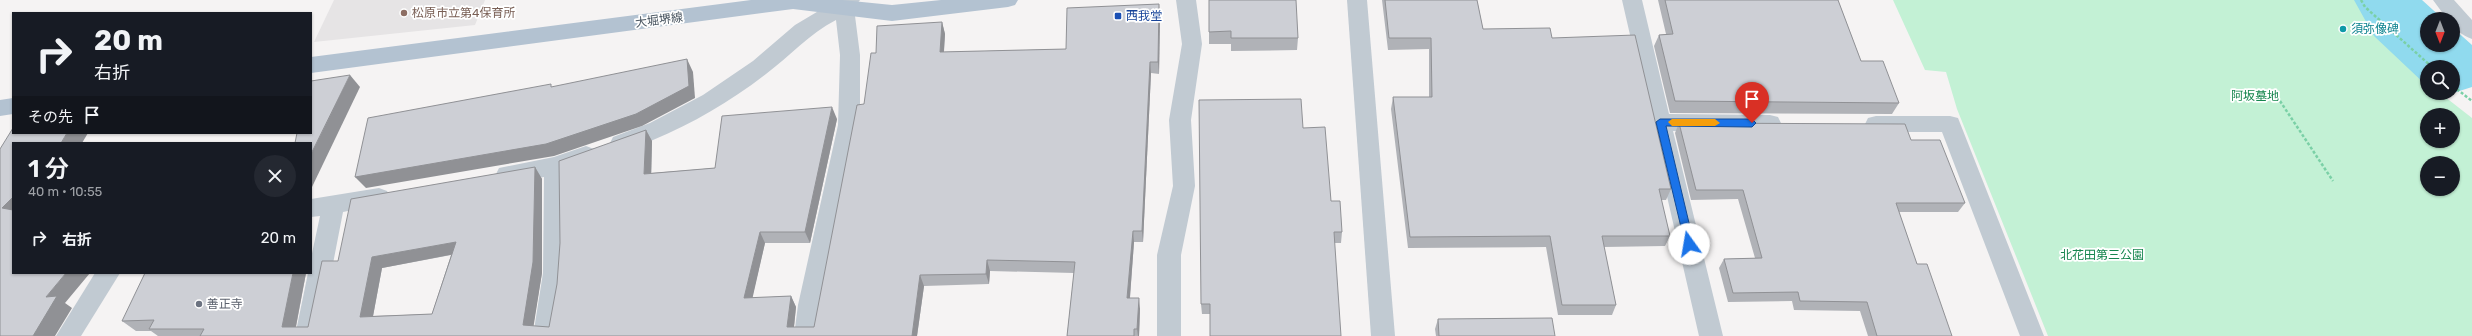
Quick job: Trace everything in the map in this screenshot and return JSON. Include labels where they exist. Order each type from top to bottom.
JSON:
[{"type":"main road","name":"大堀堺線","points":[[312,65],[793,2],[847,3],[892,13],[1008,0]]},
{"type":"main road","points":[[0,108],[12,106]]},
{"type":"street","points":[[1169,336],[1169,255],[1184,186],[1180,120],[1192,44],[1186,0]]},
{"type":"street","points":[[1357,0],[1383,336]]},
{"type":"street","points":[[1632,0],[1711,336]]},
{"type":"street","points":[[2443,0],[2463,24],[2472,31]]},
{"type":"street","points":[[485,178],[554,166],[651,133],[712,101],[760,68],[808,26],[847,3],[850,55],[849,124],[810,305],[806,336]]},
{"type":"street","points":[[1660,122],[1794,123]]},
{"type":"street","points":[[1856,124],[1950,124],[2032,336]]},
{"type":"street","points":[[545,336],[551,311],[557,217],[554,166]]},
{"type":"street","points":[[307,336],[322,207],[401,193]]},
{"type":"street","points":[[68,336],[107,274]]},
{"type":"path","points":[[2361,0],[2365,7],[2424,60]]},
{"type":"path","points":[[2460,92],[2472,101]]},
{"type":"path","points":[[2280,101],[2333,181]]},
{"type":"shaded area","name":"松原市立第4保育所","points":[[334,0],[485,0],[475,25],[314,42]]},
{"type":"green space","points":[[1893,0],[2355,0],[2420,71],[2420,100],[2449,100],[2459,108],[2420,108],[2420,148],[2460,148],[2460,109],[2472,118],[2472,336],[2048,336],[1957,109],[1946,72],[1925,70]]},
{"type":"building","points":[[1209,0],[1296,0],[1298,38],[1231,38],[1231,31],[1209,32]]},
{"type":"building","points":[[1385,0],[1477,0],[1483,29],[1550,28],[1552,38],[1635,35],[1671,189],[1659,189],[1670,236],[1602,236],[1616,305],[1562,305],[1550,236],[1410,237],[1393,97],[1432,97],[1431,38],[1389,38]]},
{"type":"building","points":[[1665,0],[1838,0],[1861,61],[1883,61],[1899,103],[1675,101],[1659,35],[1673,34]]},
{"type":"building","points":[[1159,4],[1158,62],[1150,62],[1142,231],[1133,231],[1127,298],[1139,298],[1137,329],[1134,329],[1134,336],[1067,336],[1075,262],[987,260],[986,274],[920,275],[912,336],[200,336],[204,329],[149,329],[154,320],[122,321],[145,274],[293,274],[282,327],[308,327],[322,261],[338,261],[351,199],[535,167],[533,262],[523,325],[549,327],[557,284],[560,243],[559,161],[646,130],[644,174],[715,168],[722,116],[832,107],[805,232],[760,232],[744,298],[791,296],[787,327],[814,327],[857,105],[864,104],[871,53],[876,53],[877,26],[942,22],[940,52],[1066,49],[1067,8]],"holes":[[[456,242],[432,314],[360,317],[372,257]]]},
{"type":"building","points":[[687,59],[689,86],[636,114],[546,144],[355,177],[368,118],[551,84],[551,87]]},
{"type":"building","points":[[350,75],[312,152],[312,142],[295,142],[297,134],[312,134],[312,81]]},
{"type":"building","points":[[1301,99],[1303,128],[1325,127],[1331,201],[1340,201],[1342,232],[1334,232],[1341,336],[1210,336],[1210,304],[1201,304],[1199,100]]},
{"type":"building","points":[[1679,123],[1905,124],[1911,140],[1940,140],[1965,203],[1896,203],[1917,264],[1927,264],[1952,336],[1877,336],[1867,302],[1800,301],[1798,292],[1733,293],[1724,259],[1762,258],[1743,190],[1696,190]]},
{"type":"building","points":[[12,130],[12,134],[66,134],[62,142],[12,142],[12,198],[2,208],[12,210],[12,274],[65,274],[46,297],[57,296],[33,336],[0,336],[0,149]]},
{"type":"building","points":[[1552,318],[1555,336],[1439,336],[1438,319]]},
{"type":"waterway","points":[[2387,0],[2398,18],[2443,60]]},
{"type":"slow traffic","points":[[1672,122],[1715,123]]},
{"type":"place","name":"松原市立第4保育所","points":[[404,13]]},
{"type":"place","name":"西我堂","points":[[1118,16]]},
{"type":"place","name":"須弥像碑","points":[[2343,29]]},
{"type":"place","name":"善正寺","points":[[199,304]]},
{"type":"route","points":[[1689,244],[1660,122],[1752,123]]},
{"type":"park label","name":"阿坂墓地","points":[[2255,96]]},
{"type":"park label","name":"北花田第三公園","points":[[2102,255]]}]
